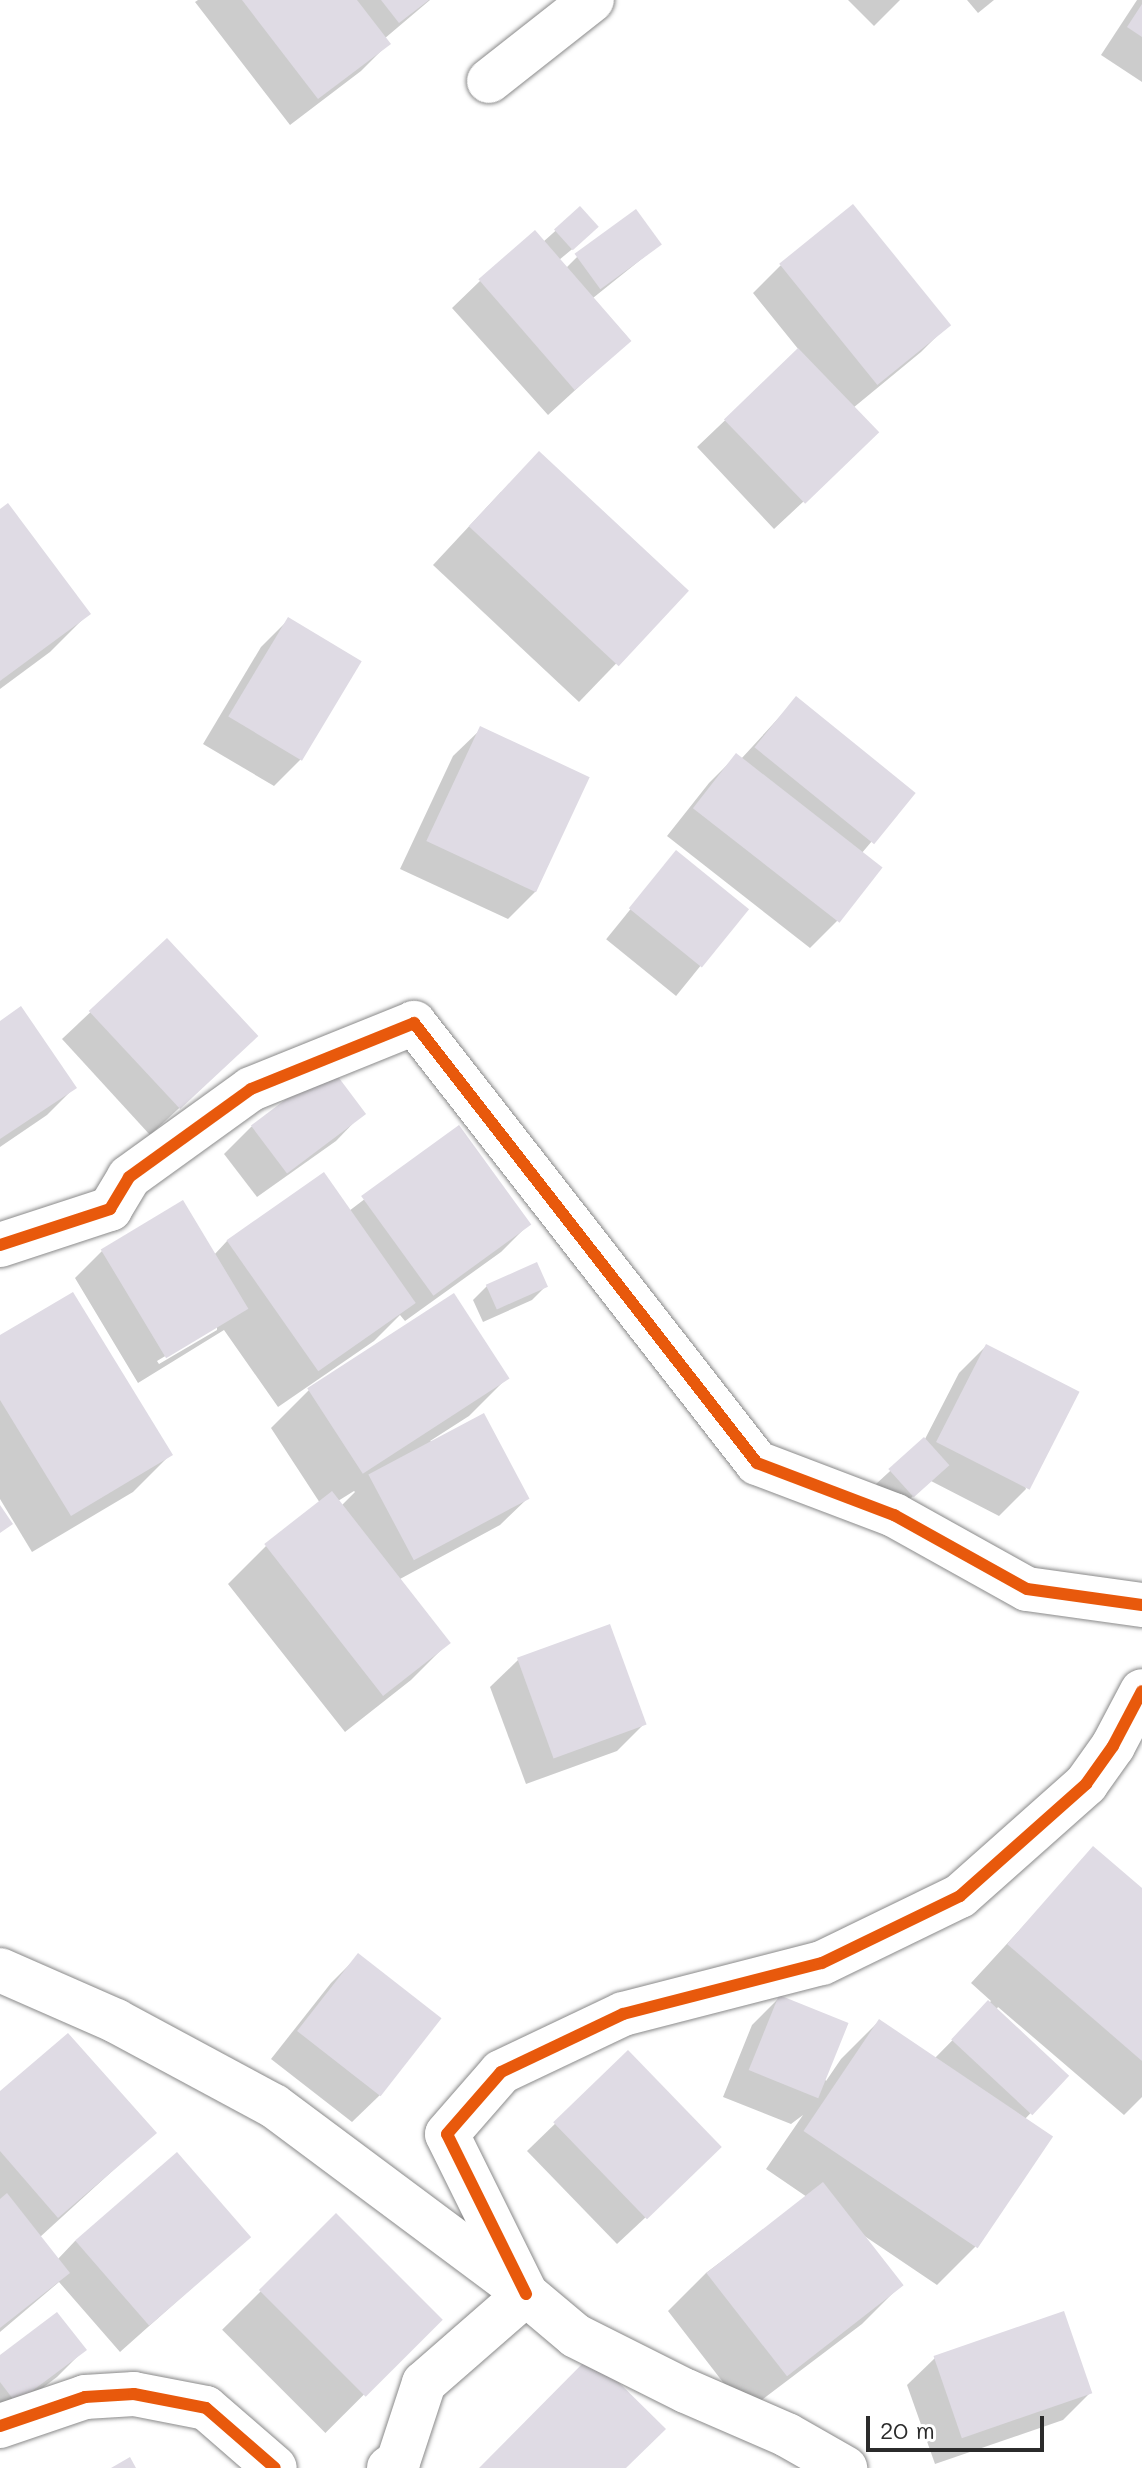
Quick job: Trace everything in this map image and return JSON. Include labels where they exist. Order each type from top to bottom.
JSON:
[{"type":"street","points":[[489,81],[592,0]]},
{"type":"street","points":[[0,1245],[110,1209],[129,1177],[251,1089],[414,1023],[757,1463],[894,1515],[1027,1589],[1142,1605]]},
{"type":"street","points":[[526,2294],[447,2134],[501,2072],[623,2014],[822,1963],[960,1896],[1086,1784],[1113,1746],[1142,1691]]},
{"type":"street","points":[[0,1970],[116,2021],[274,2106],[526,2294],[576,2336],[686,2391],[787,2435],[845,2468]]},
{"type":"street","points":[[389,2468],[398,2462],[424,2383],[526,2294]]},
{"type":"street","points":[[0,2426],[85,2397],[134,2394],[206,2408],[275,2468]]},
{"type":"building","points":[[242,0],[357,0],[391,44],[318,99]]},
{"type":"building","points":[[381,0],[429,0],[399,23]]},
{"type":"building","points":[[1142,4],[1142,37],[1127,27]]},
{"type":"building","points":[[853,204],[951,325],[877,385],[779,264]]},
{"type":"building","points":[[580,206],[599,227],[573,250],[554,229]]},
{"type":"building","points":[[636,209],[662,245],[600,289],[575,254]]},
{"type":"building","points":[[535,230],[631,341],[575,390],[478,279]]},
{"type":"building","points":[[798,348],[879,432],[805,504],[724,420]]},
{"type":"building","points":[[539,451],[689,591],[619,666],[469,526]]},
{"type":"building","points":[[8,503],[91,614],[0,681],[0,509]]},
{"type":"building","points":[[288,617],[362,661],[302,761],[228,716]]},
{"type":"building","points":[[796,696],[916,793],[874,844],[754,747]]},
{"type":"building","points":[[480,726],[590,777],[536,892],[426,841]]},
{"type":"building","points":[[736,753],[883,868],[839,923],[693,808]]},
{"type":"building","points":[[676,850],[749,909],[702,967],[629,908]]},
{"type":"building","points":[[167,938],[258,1036],[180,1109],[89,1011]]},
{"type":"building","points":[[21,1006],[77,1088],[0,1139],[0,1021]]},
{"type":"building","points":[[330,1066],[366,1114],[287,1173],[251,1126]]},
{"type":"building","points":[[459,1125],[531,1225],[433,1296],[361,1196]]},
{"type":"building","points":[[324,1172],[416,1303],[318,1371],[227,1240]]},
{"type":"building","points":[[183,1200],[248,1309],[166,1358],[101,1249]]},
{"type":"building","points":[[537,1262],[548,1287],[497,1309],[486,1285]]},
{"type":"building","points":[[73,1292],[173,1455],[71,1516],[0,1400],[0,1335]]},
{"type":"building","points":[[454,1293],[510,1379],[363,1474],[307,1388]]},
{"type":"building","points":[[986,1344],[1080,1392],[1030,1490],[936,1442]]},
{"type":"building","points":[[484,1413],[530,1499],[414,1560],[368,1475]]},
{"type":"building","points":[[924,1437],[949,1465],[914,1497],[888,1469]]},
{"type":"building","points":[[332,1491],[451,1643],[383,1696],[264,1544]]},
{"type":"building","points":[[0,1505],[13,1524],[0,1533]]},
{"type":"building","points":[[610,1624],[647,1725],[554,1758],[517,1658]]},
{"type":"building","points":[[1093,1846],[1142,1888],[1142,2061],[1007,1944]]},
{"type":"building","points":[[358,1953],[442,2018],[381,2096],[297,2031]]},
{"type":"building","points":[[779,1995],[849,2023],[818,2098],[749,2070]]},
{"type":"building","points":[[988,2000],[1069,2076],[1032,2115],[951,2039]]},
{"type":"building","points":[[879,2019],[1053,2136],[978,2248],[804,2131]]},
{"type":"building","points":[[68,2033],[157,2133],[58,2218],[0,2151],[0,2091]]},
{"type":"building","points":[[628,2050],[722,2147],[647,2219],[553,2122]]},
{"type":"building","points":[[177,2152],[251,2237],[149,2326],[75,2241]]},
{"type":"building","points":[[823,2182],[904,2285],[787,2376],[706,2273]]},
{"type":"building","points":[[7,2193],[70,2273],[0,2328],[0,2199]]},
{"type":"building","points":[[336,2213],[443,2320],[366,2397],[259,2290]]},
{"type":"building","points":[[1064,2311],[1092,2393],[962,2438],[934,2356]]},
{"type":"building","points":[[57,2312],[87,2350],[16,2403],[0,2382],[0,2355]]},
{"type":"building","points":[[591,2355],[666,2429],[626,2468],[479,2468]]},
{"type":"building","points":[[130,2457],[136,2468],[111,2468]]},
{"type":"cycle path","points":[[0,1245],[110,1209],[129,1177],[251,1089],[414,1023],[757,1463],[894,1515],[1027,1589],[1142,1605]]},
{"type":"cycle path","points":[[526,2294],[447,2134],[501,2072],[623,2014],[822,1963],[960,1896],[1086,1784],[1113,1746],[1142,1691]]},
{"type":"cycle path","points":[[0,2426],[85,2397],[134,2394],[206,2408],[275,2468]]}]
